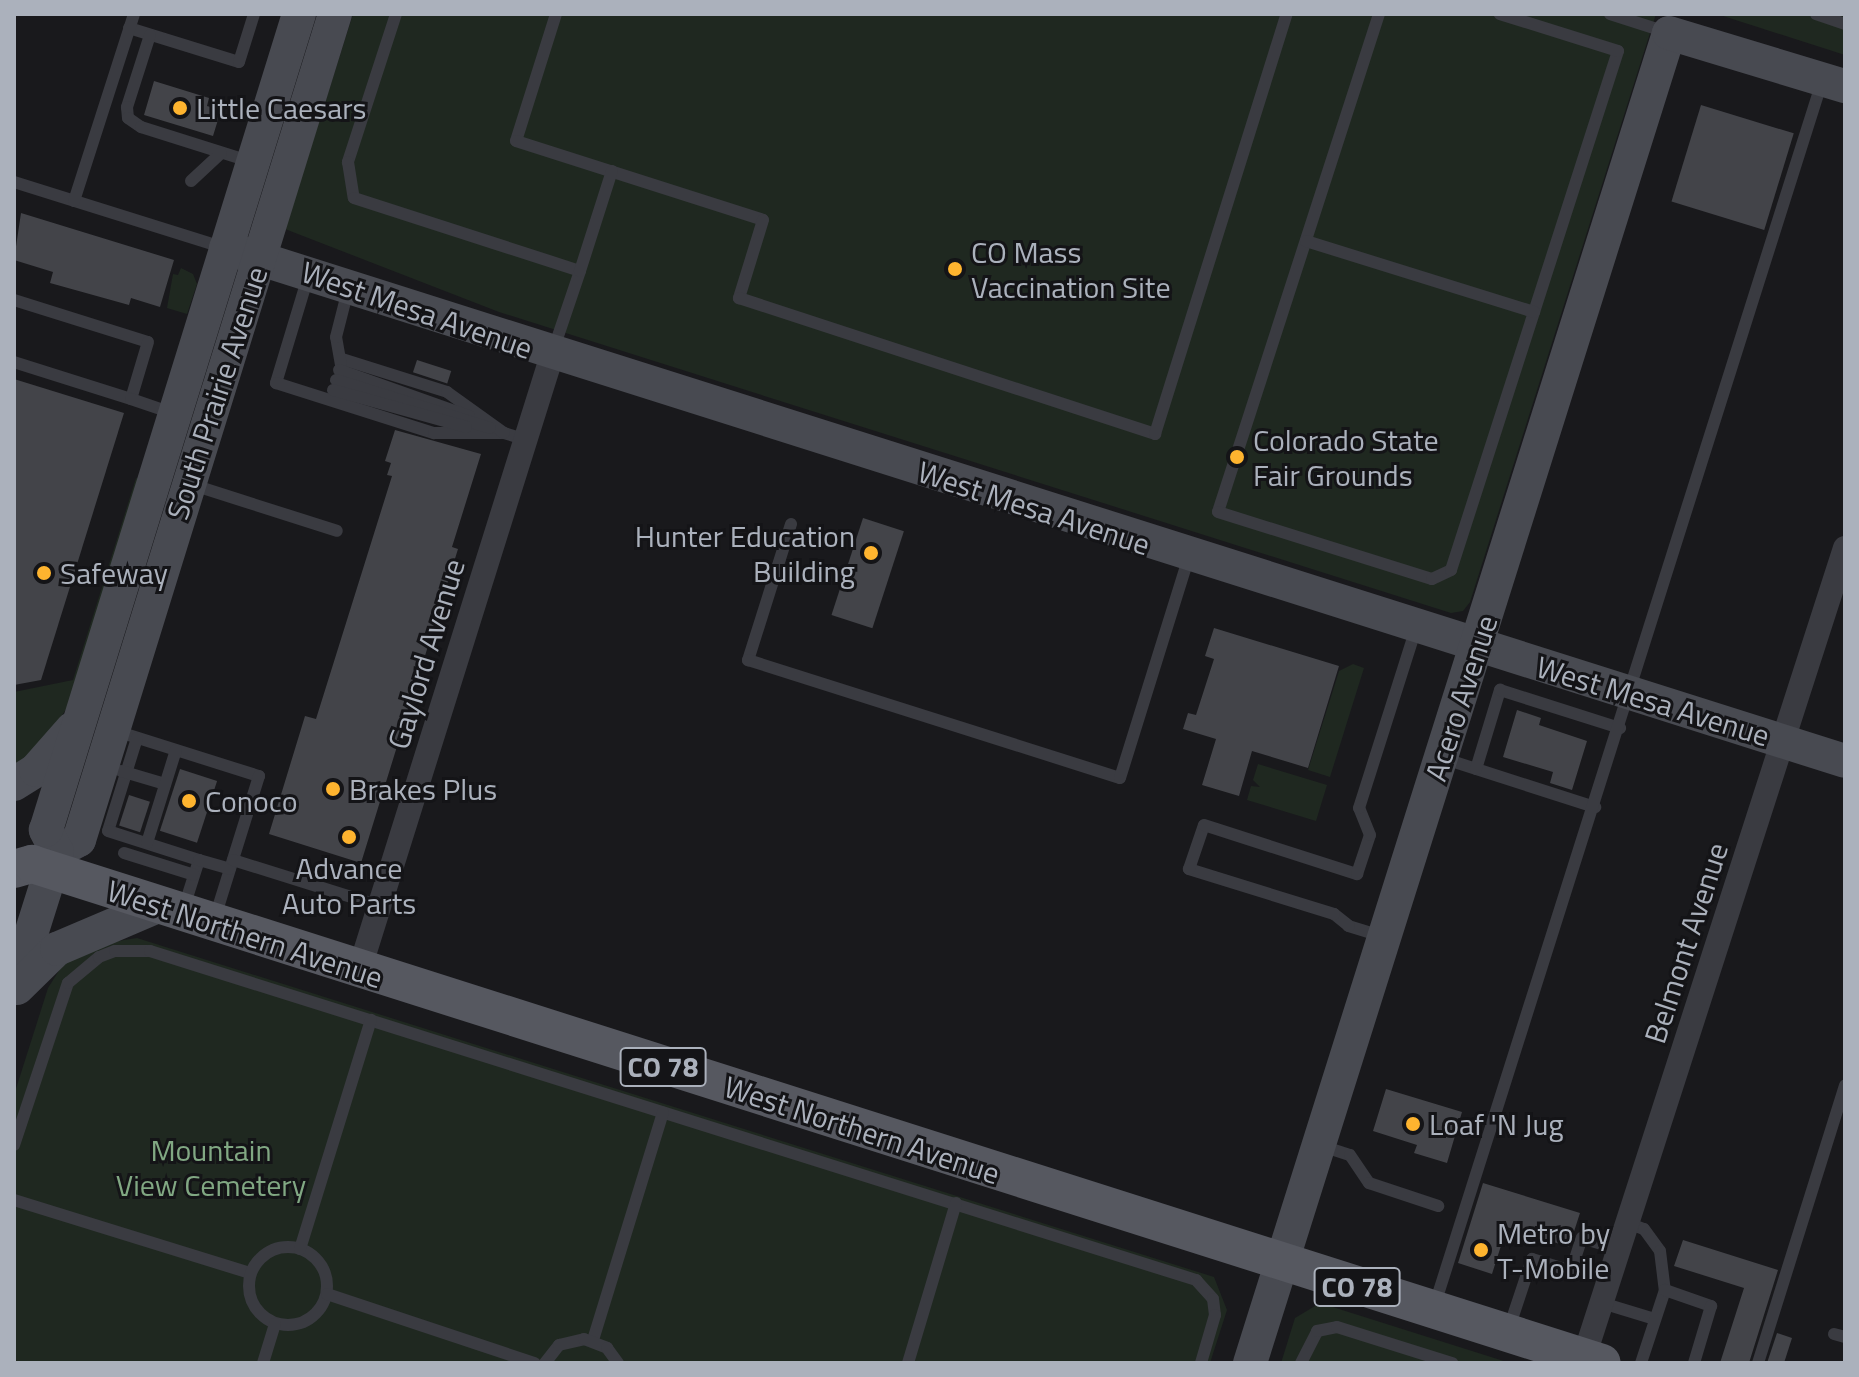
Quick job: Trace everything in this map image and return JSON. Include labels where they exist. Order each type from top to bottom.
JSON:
[{"type":"main road","name":"West Northern Avenue","points":[[34,859],[119,872],[184,915],[1593,1360]]},
{"type":"street","name":"South Prairie Avenue","points":[[14,990],[34,859],[82,716],[172,413],[226,248],[237,158],[299,14]]},
{"type":"street","name":"South Prairie Avenue","points":[[34,859],[79,840],[115,768],[187,483],[335,14]]},
{"type":"street","points":[[1669,33],[1834,82]]},
{"type":"street","name":"Acero Avenue","points":[[1250,1363],[1669,33]]},
{"type":"street","name":"West Mesa Avenue","points":[[226,248],[1189,557],[1845,761]]},
{"type":"street","name":"Gaylord Avenue","points":[[359,971],[516,436],[552,355]]},
{"type":"street","name":"Belmont Avenue","points":[[1593,1360],[1602,1303],[1786,742],[1845,548]]},
{"type":"street","points":[[14,784],[36,770],[82,716]]},
{"type":"street","points":[[14,990],[57,949],[184,915]]},
{"type":"lane","points":[[74,201],[134,14]]},
{"type":"lane","points":[[129,28],[239,62],[254,14]]},
{"type":"lane","points":[[396,14],[348,162],[354,198],[580,271]]},
{"type":"lane","points":[[556,14],[516,141],[763,220],[739,298],[1155,434],[1287,14]]},
{"type":"lane","points":[[1379,14],[1218,512],[1432,579],[1451,570],[1618,51],[1500,14]]},
{"type":"lane","points":[[1610,14],[1669,33]]},
{"type":"lane","points":[[1816,14],[1845,24]]},
{"type":"lane","points":[[150,35],[127,107],[128,118],[141,127],[237,158]]},
{"type":"lane","points":[[1433,1311],[1631,694],[1834,82]]},
{"type":"lane","points":[[191,181],[237,158]]},
{"type":"lane","points":[[552,355],[612,171]]},
{"type":"lane","points":[[14,182],[226,248]]},
{"type":"lane","points":[[1306,241],[1534,312]]},
{"type":"lane","points":[[309,274],[276,383],[336,380],[447,392],[516,436]]},
{"type":"lane","points":[[336,380],[336,337],[349,287]]},
{"type":"lane","points":[[14,300],[148,342],[131,399]]},
{"type":"lane","points":[[14,362],[172,413]]},
{"type":"lane","points":[[336,380],[516,436]]},
{"type":"lane","points":[[336,380],[434,433],[516,436]]},
{"type":"lane","points":[[187,483],[337,531]]},
{"type":"lane","points":[[791,524],[748,660],[1120,778],[1189,557]]},
{"type":"lane","points":[[1384,937],[1349,926],[1334,914],[1189,869],[1204,825],[1357,874],[1370,835],[1359,808],[1416,628]]},
{"type":"lane","points":[[1476,769],[1500,690],[1620,728]]},
{"type":"lane","points":[[125,734],[259,776],[231,865],[184,915]]},
{"type":"lane","points":[[147,843],[176,750]]},
{"type":"lane","points":[[1442,758],[1595,807]]},
{"type":"lane","points":[[165,784],[115,768],[108,831],[199,860],[231,865],[380,906]]},
{"type":"lane","points":[[129,838],[119,872],[194,875]]},
{"type":"lane","points":[[184,915],[199,860]]},
{"type":"lane","points":[[14,1145],[61,995],[85,965],[115,951],[150,951],[1196,1280],[1213,1299],[1215,1315],[1201,1363]]},
{"type":"lane","points":[[300,1249],[371,1020]]},
{"type":"lane","points":[[1758,1363],[1845,1085]]},
{"type":"lane","points":[[593,1340],[663,1113]]},
{"type":"lane","points":[[1319,1145],[1350,1155],[1369,1183],[1438,1206]]},
{"type":"lane","points":[[14,1200],[250,1273]]},
{"type":"lane","points":[[908,1363],[956,1203]]},
{"type":"lane","points":[[1628,1223],[1644,1229],[1660,1251],[1665,1290],[1641,1363]]},
{"type":"lane","points":[[1507,1334],[1532,1259],[1571,1271],[1582,1238],[1619,1249]]},
{"type":"lane","points":[[300,1249],[322,1267],[327,1294],[305,1322],[275,1324],[251,1300],[250,1273],[270,1251],[300,1249]]},
{"type":"lane","points":[[1665,1290],[1711,1306],[1694,1363]]},
{"type":"lane","points":[[327,1294],[535,1363]]},
{"type":"lane","points":[[1602,1303],[1655,1319]]},
{"type":"lane","points":[[263,1363],[275,1324]]},
{"type":"lane","points":[[1301,1363],[1317,1331],[1337,1327],[1452,1363]]},
{"type":"lane","points":[[545,1363],[559,1345],[593,1340]]},
{"type":"lane","points":[[593,1340],[618,1363]]},
{"type":"green space","name":"Colorado State Fair Grounds","points":[[353,14],[1656,14],[1470,602],[1463,611],[1451,613],[499,312],[285,229]]},
{"type":"green space","points":[[1717,14],[1845,14],[1845,55]]},
{"type":"green space","points":[[181,268],[193,274],[197,284],[187,314],[167,308],[173,274],[178,275]]},
{"type":"green space","points":[[136,478],[143,480],[70,703],[44,743],[14,766],[14,692],[73,680]]},
{"type":"green space","points":[[1353,664],[1364,668],[1330,777],[1308,770],[1339,671]]},
{"type":"green space","points":[[1258,764],[1327,785],[1316,821],[1247,800],[1251,786],[1260,787],[1253,780]]},
{"type":"green space","name":"Mountain View Cemetery","points":[[137,938],[1214,1277],[1227,1310],[1210,1363],[14,1363],[14,1095],[48,988],[67,958],[98,944]]},
{"type":"green space","points":[[1320,1303],[1510,1363],[1281,1363],[1295,1318]]},
{"type":"building","name":"Little Caesars","points":[[154,81],[209,98],[207,106],[221,110],[213,136],[144,115]]},
{"type":"building","points":[[1701,105],[1794,133],[1764,230],[1671,202]]},
{"type":"building","points":[[21,213],[174,260],[160,307],[131,298],[129,305],[50,283],[53,272],[14,260]]},
{"type":"building","points":[[417,360],[451,371],[447,383],[413,372]]},
{"type":"building","name":"Safeway","points":[[14,379],[124,413],[41,680],[14,685]]},
{"type":"building","points":[[395,430],[481,454],[452,547],[458,549],[361,863],[269,834],[305,716],[316,719],[392,476],[387,475],[391,463],[385,461]]},
{"type":"building","points":[[863,518],[904,531],[872,628],[831,615]]},
{"type":"building","points":[[1214,628],[1339,666],[1308,768],[1252,751],[1239,796],[1202,785],[1216,739],[1183,729],[1188,713],[1196,715],[1214,659],[1205,656]]},
{"type":"building","points":[[1517,710],[1541,718],[1539,725],[1587,741],[1572,790],[1550,783],[1553,772],[1503,757]]},
{"type":"building","name":"Conoco","points":[[180,769],[217,781],[197,843],[160,831]]},
{"type":"building","name":"Conoco","points":[[129,795],[150,802],[140,832],[119,825]]},
{"type":"building","points":[[1386,1089],[1462,1112],[1447,1163],[1414,1153],[1417,1145],[1373,1131]]},
{"type":"building","points":[[1483,1183],[1580,1213],[1569,1247],[1507,1227],[1492,1274],[1458,1263]]},
{"type":"building","points":[[1683,1240],[1778,1270],[1749,1363],[1720,1363],[1744,1288],[1674,1266]]},
{"type":"building","points":[[1777,1333],[1792,1338],[1784,1363],[1767,1363]]},
{"type":"place","name":"Little Caesars","points":[[180,108]]},
{"type":"place","name":"CO Mass Vaccination Site","points":[[955,269]]},
{"type":"place","name":"Colorado State Fair Grounds","points":[[1237,457]]},
{"type":"place","name":"Hunter Education Building","points":[[871,553]]},
{"type":"place","name":"Safeway","points":[[44,573]]},
{"type":"place","name":"Brakes Plus","points":[[333,789]]},
{"type":"place","name":"Conoco","points":[[189,801]]},
{"type":"place","name":"Advance Auto Parts","points":[[349,837]]},
{"type":"place","name":"Loaf 'N Jug","points":[[1413,1124]]},
{"type":"place","name":"Metro by T-Mobile","points":[[1481,1250]]}]
